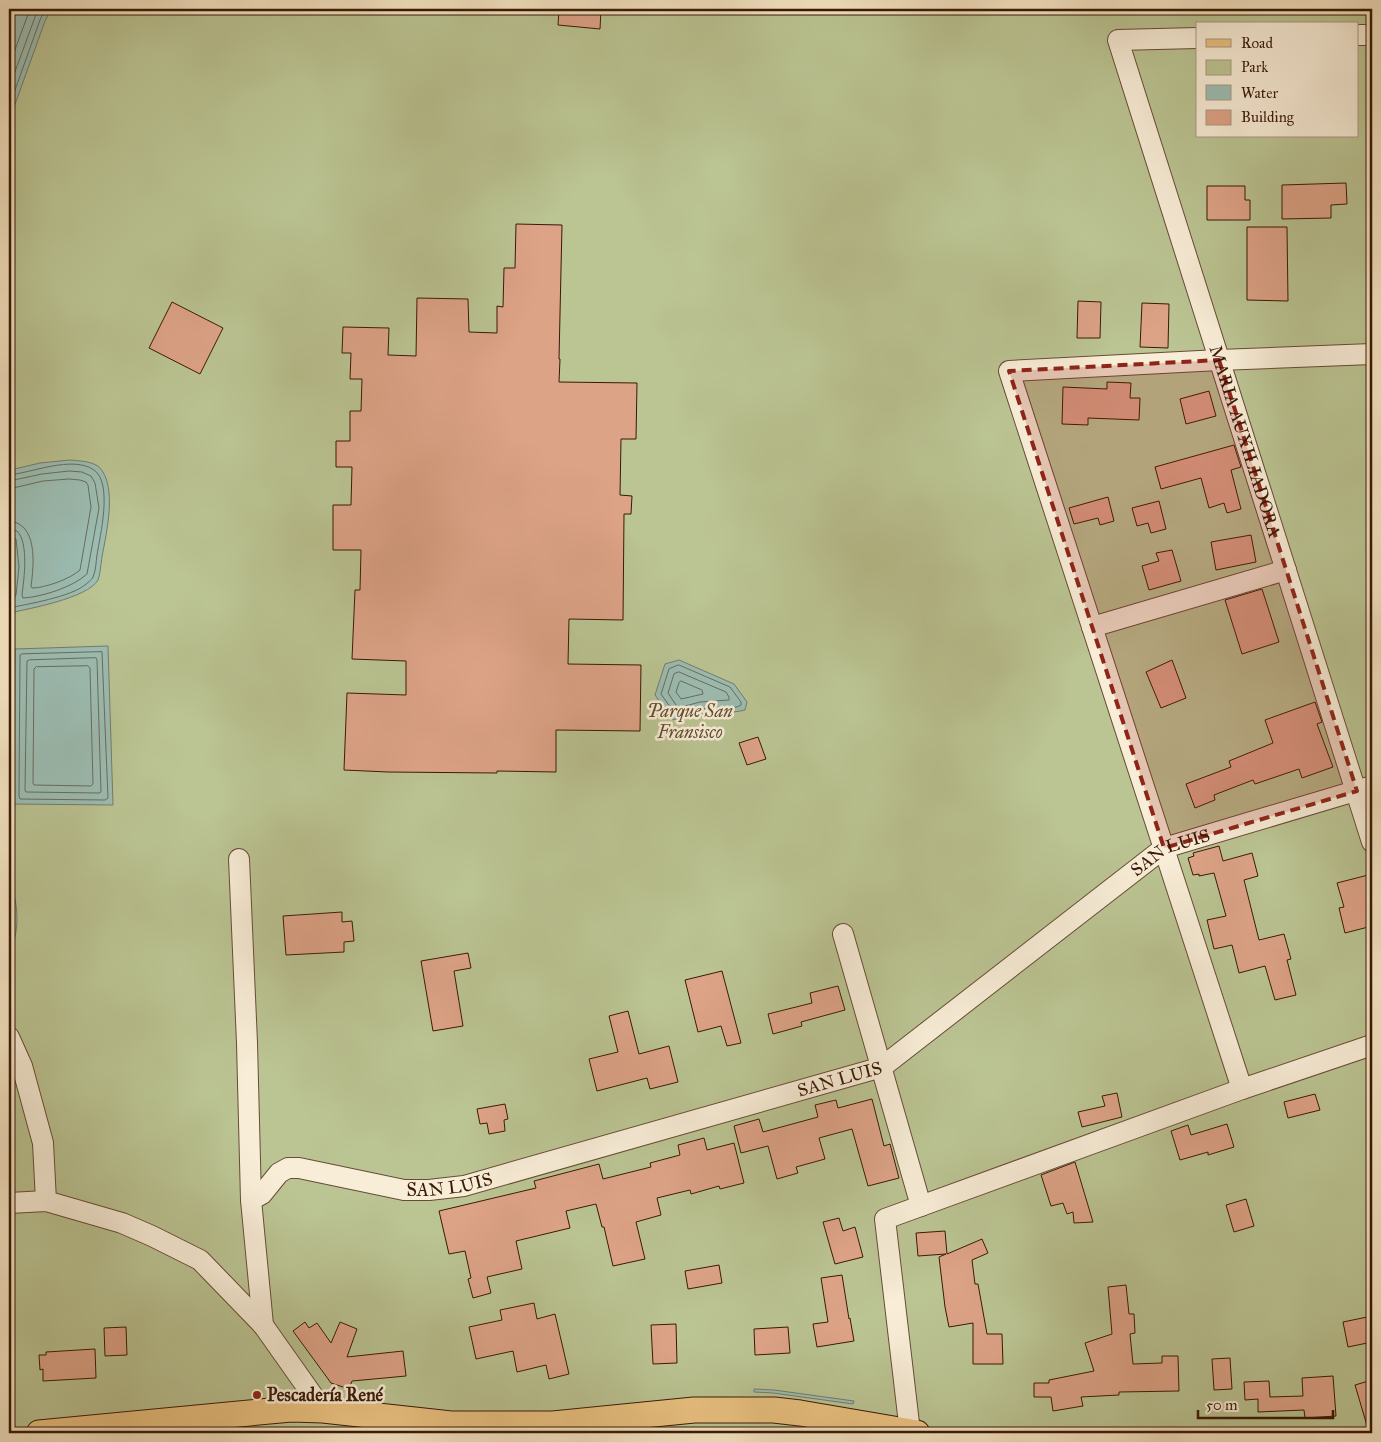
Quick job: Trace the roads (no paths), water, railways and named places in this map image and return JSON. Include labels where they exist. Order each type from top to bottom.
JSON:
[{"type":"main road","points":[[40,1433],[114,1430],[291,1409],[323,1410],[451,1424],[553,1424],[694,1410],[774,1410],[904,1432]]},
{"type":"street","points":[[1358,35],[1372,35]]},
{"type":"street","name":"MARIA AUXILIADORA","points":[[1196,38],[1118,40],[1286,570],[1364,788],[1372,842]]},
{"type":"street","points":[[1242,1089],[1009,371],[1372,354]]},
{"type":"street","points":[[1092,627],[1286,570]]},
{"type":"street","name":"SAN LUIS","points":[[251,1200],[262,1194],[279,1173],[288,1168],[299,1168],[404,1190],[429,1190],[464,1186],[882,1067],[1164,848],[1364,788]]},
{"type":"street","points":[[239,859],[248,1043],[251,1200],[264,1325]]},
{"type":"street","points":[[843,934],[919,1200]]},
{"type":"street","points":[[9,1037],[22,1066],[43,1143],[46,1201]]},
{"type":"street","points":[[904,1432],[885,1219],[919,1200],[1372,1045]]},
{"type":"street","points":[[9,1203],[46,1201],[122,1223],[200,1260],[264,1325],[323,1410]]},
{"type":"water","points":[[9,9],[51,9],[9,121]]},
{"type":"water","points":[[70,460],[85,462],[99,467],[105,475],[108,486],[108,523],[98,580],[83,592],[70,597],[43,606],[9,613],[14,568],[11,537],[10,470],[40,463]]},
{"type":"water","points":[[108,646],[113,805],[14,804],[15,649]]},
{"type":"water","points":[[679,660],[734,684],[747,702],[745,710],[706,713],[683,719],[672,719],[655,695],[665,664]]},
{"type":"water","points":[[9,875],[16,905],[17,924],[16,934],[9,953]]},
{"type":"water","points":[[754,1389],[854,1401],[853,1404],[754,1392]]},
{"type":"place","name":"Pescadería René","points":[[257,1395]]},
{"type":"park label","name":"Parque San Fransisco","points":[[690,721]]}]
